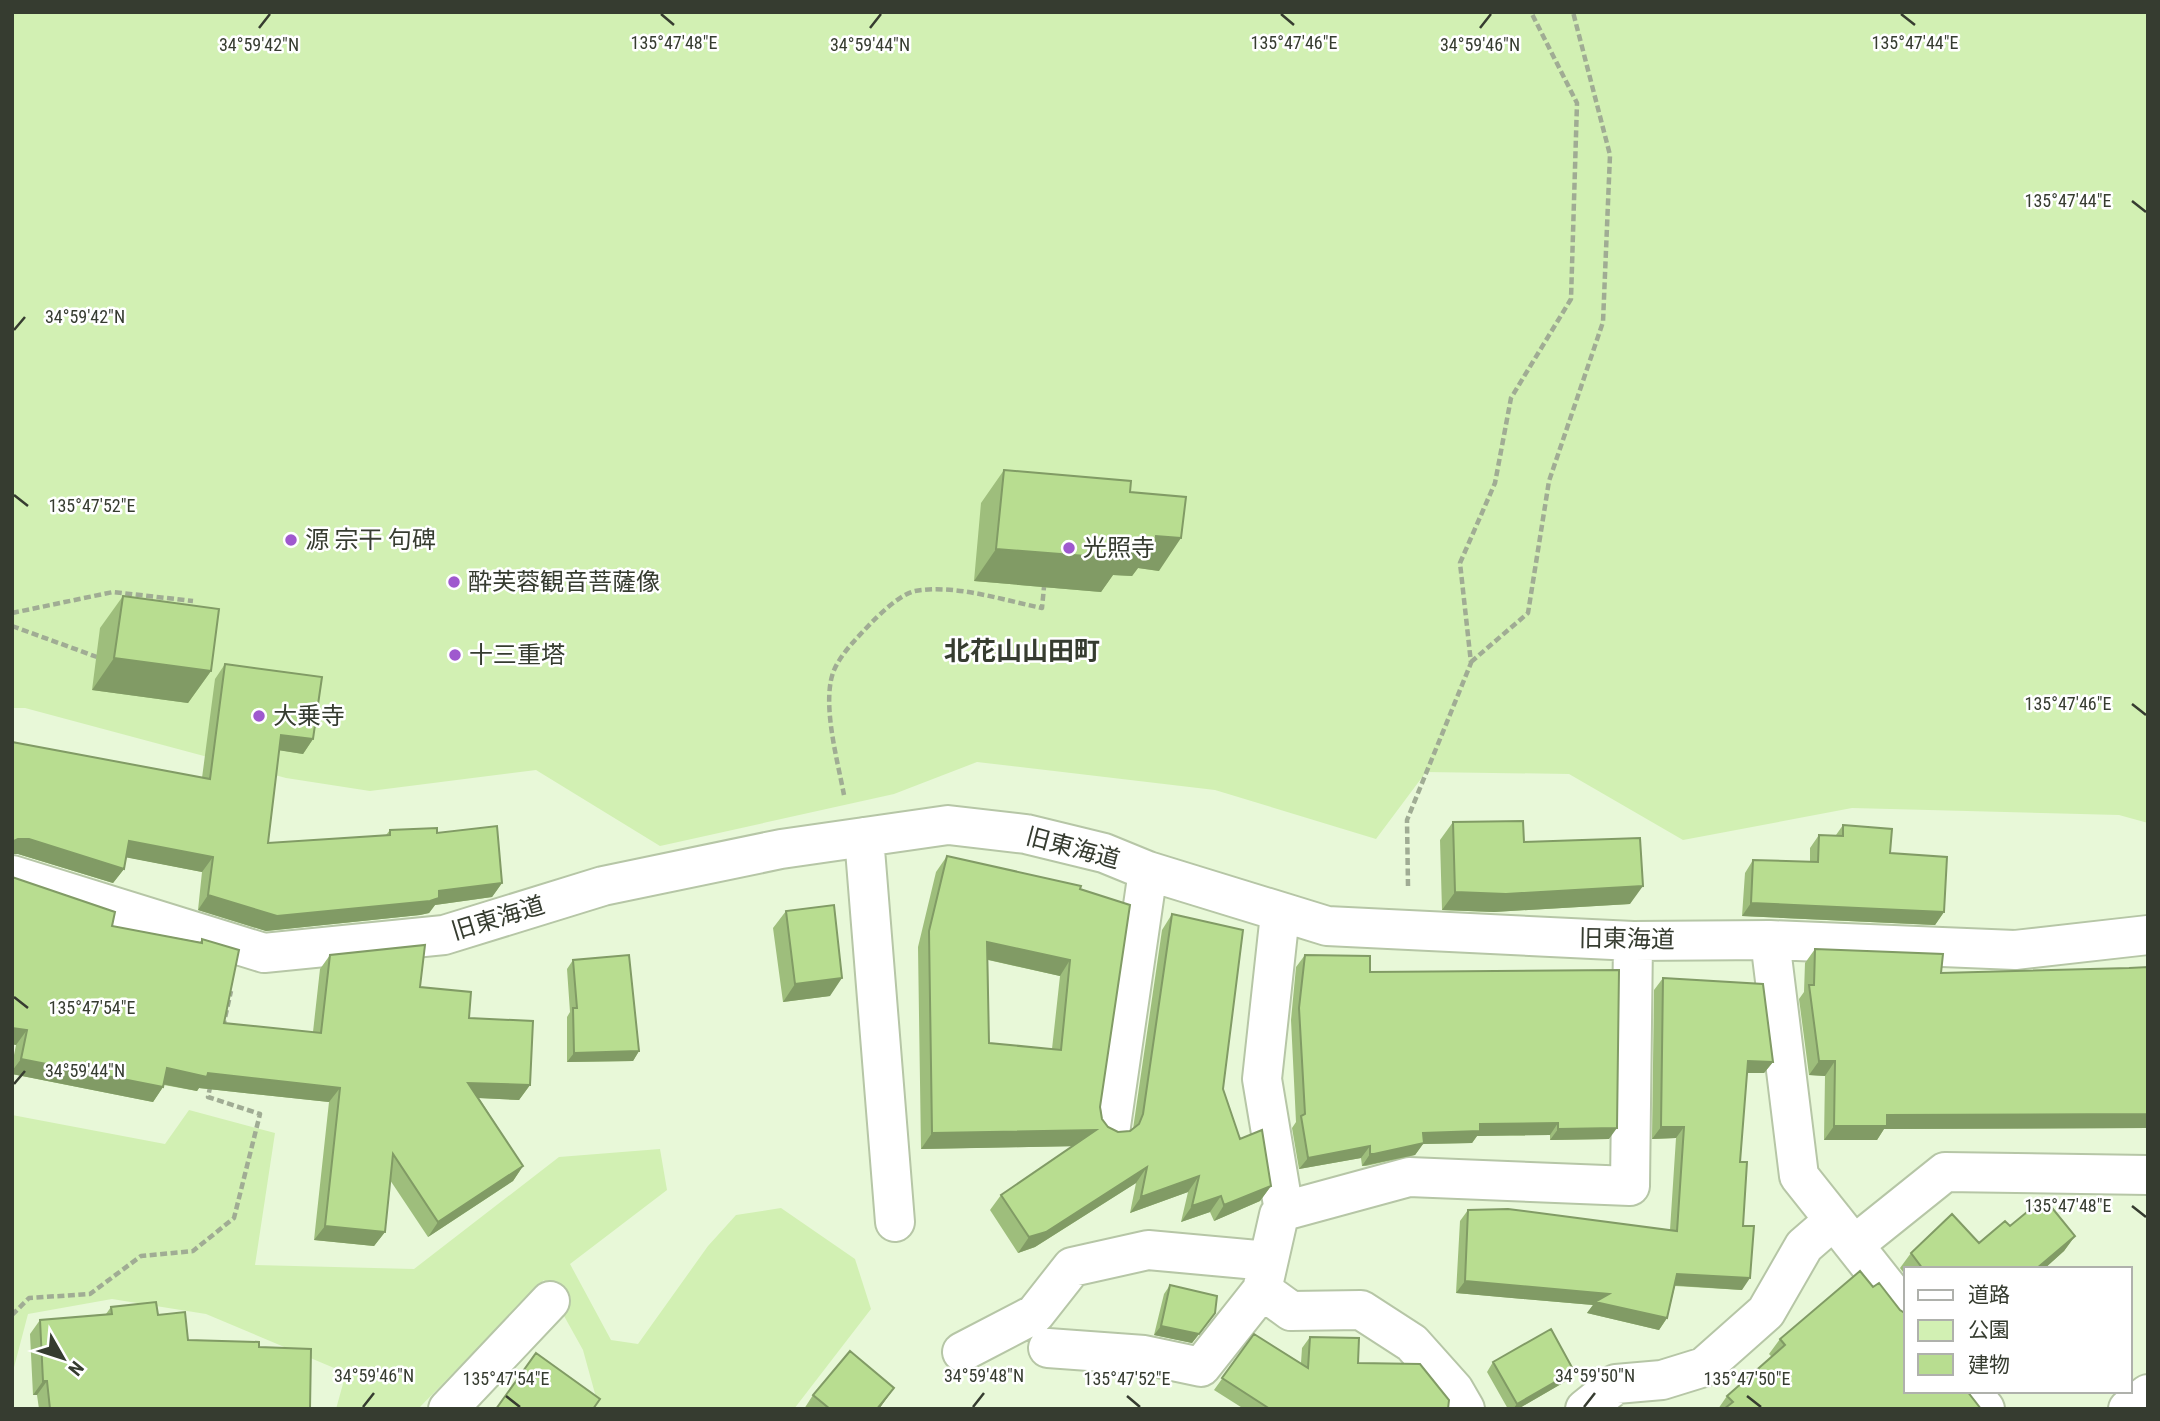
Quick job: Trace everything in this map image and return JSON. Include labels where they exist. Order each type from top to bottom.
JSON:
[{"type":"street","name":"旧東海道","points":[[12,875],[264,953],[444,935],[603,886],[781,849],[948,825],[1026,834],[1104,853],[1148,871],[1280,914],[1327,926],[1633,941],[1770,940],[2015,950],[2148,935]]},
{"type":"street","points":[[857,838],[895,1222]]},
{"type":"street","points":[[1111,1126],[1148,871]]},
{"type":"street","points":[[1280,914],[1262,1079],[1284,1211]]},
{"type":"street","points":[[1770,940],[1799,1176],[1904,1308]]},
{"type":"street","points":[[1048,1348],[1143,1355],[1201,1367],[1265,1276],[1279,1215],[1284,1211],[1409,1177],[1630,1186],[1633,941]]},
{"type":"street","points":[[1585,1409],[1616,1384],[1662,1380],[1704,1367],[1766,1312],[1804,1246],[1844,1233],[1945,1172],[2148,1175]]},
{"type":"street","points":[[962,1352],[1035,1314],[1072,1267],[1148,1251],[1265,1276],[1291,1311],[1361,1310],[1412,1343],[1454,1390],[1465,1409]]},
{"type":"street","points":[[448,1409],[550,1301]]},
{"type":"street","points":[[1973,1393],[1985,1409]]},
{"type":"street","points":[[2128,1409],[2148,1394]]},
{"type":"path","points":[[1471,663],[1460,563],[1495,483],[1511,398],[1571,299],[1577,103],[1531,12]]},
{"type":"path","points":[[1409,930],[1407,820],[1471,663],[1528,613],[1549,481],[1603,322],[1610,155],[1573,12]]},
{"type":"path","points":[[857,838],[830,703],[834,671],[849,646],[879,615],[912,592],[955,591],[1042,608],[1044,587]]},
{"type":"path","points":[[12,613],[113,592],[193,601]]},
{"type":"path","points":[[12,626],[97,657]]},
{"type":"path","points":[[222,1034],[241,946]]},
{"type":"path","points":[[12,1315],[29,1298],[89,1294],[141,1256],[193,1251],[234,1217],[260,1114],[208,1097],[214,1072]]},
{"type":"green space","points":[[12,12],[2148,12],[2148,823],[2119,815],[1852,808],[1683,840],[1569,774],[1426,772],[1376,839],[1215,790],[977,762],[894,794],[660,846],[536,770],[370,791],[286,778],[25,708],[12,708]]},
{"type":"green space","points":[[189,1110],[275,1133],[255,1265],[414,1269],[559,1157],[660,1149],[667,1190],[570,1264],[611,1340],[638,1344],[708,1246],[736,1215],[781,1208],[855,1259],[871,1309],[794,1409],[593,1409],[597,1401],[583,1350],[544,1280],[418,1409],[336,1409],[346,1373],[206,1314],[112,1299],[28,1314],[12,1375],[12,1115],[165,1144]]},
{"type":"building","points":[[1004,470],[1131,481],[1130,492],[1186,497],[1181,538],[1156,536],[1155,544],[1125,542],[1124,559],[996,549]]},
{"type":"building","points":[[123,596],[219,609],[211,671],[114,658]]},
{"type":"building","points":[[225,664],[322,677],[313,739],[281,735],[268,843],[390,835],[390,830],[437,828],[437,833],[497,826],[502,883],[439,891],[439,898],[430,901],[277,916],[208,895],[213,857],[129,841],[124,869],[29,839],[12,842],[12,742],[210,779]]},
{"type":"building","points":[[1523,821],[1524,842],[1640,838],[1643,886],[1506,894],[1455,892],[1453,822]]},
{"type":"building","points":[[1843,825],[1892,829],[1890,853],[1947,857],[1944,912],[1751,903],[1753,860],[1818,862],[1819,835],[1843,836]]},
{"type":"building","points":[[947,856],[1081,886],[1080,889],[1130,905],[1100,1107],[1102,1119],[1108,1127],[1118,1132],[1130,1131],[1139,1124],[1143,1114],[1172,914],[1243,930],[1223,1089],[1240,1139],[1262,1130],[1271,1186],[1224,1205],[1221,1196],[1192,1206],[1199,1176],[1141,1197],[1147,1167],[1046,1232],[1029,1237],[1001,1195],[1096,1130],[932,1133],[929,931]],"holes":[[[987,942],[1070,960],[1061,1050],[989,1043]]]},
{"type":"building","points":[[12,877],[115,912],[112,926],[202,943],[202,939],[239,950],[224,1023],[321,1033],[330,955],[425,945],[420,987],[471,992],[469,1018],[533,1021],[530,1085],[468,1083],[523,1166],[438,1222],[393,1154],[385,1232],[325,1226],[340,1088],[208,1073],[207,1077],[167,1068],[163,1087],[21,1059],[27,1030],[12,1028]]},
{"type":"building","points":[[834,905],[842,978],[795,984],[786,911]]},
{"type":"building","points":[[1815,949],[1943,954],[1941,973],[2148,967],[2148,1114],[1887,1115],[1887,1126],[1834,1126],[1835,1061],[1819,1061],[1809,985],[1814,985]]},
{"type":"building","points":[[629,955],[639,1051],[574,1053],[573,1008],[577,1008],[573,960]]},
{"type":"building","points":[[1305,955],[1370,956],[1370,972],[1619,970],[1617,1128],[1558,1129],[1558,1123],[1480,1124],[1480,1131],[1423,1133],[1424,1143],[1374,1154],[1370,1154],[1370,1146],[1308,1158],[1301,1116],[1305,1114],[1299,1008]]},
{"type":"building","points":[[1663,978],[1763,984],[1773,1062],[1748,1061],[1740,1162],[1747,1162],[1743,1226],[1754,1226],[1750,1278],[1677,1274],[1667,1318],[1595,1302],[1609,1294],[1465,1281],[1468,1210],[1508,1209],[1677,1231],[1684,1127],[1661,1127]]},
{"type":"building","points":[[2044,1198],[2075,1236],[2038,1267],[1922,1267],[1911,1253],[1952,1214],[1979,1243],[2005,1221],[2010,1226]]},
{"type":"building","points":[[1860,1271],[1873,1287],[1879,1283],[1904,1313],[1904,1393],[1969,1393],[1981,1409],[1724,1409],[1733,1402],[1727,1396],[1785,1345],[1780,1339]]},
{"type":"building","points":[[1170,1285],[1217,1296],[1215,1313],[1199,1334],[1161,1326]]},
{"type":"building","points":[[156,1302],[158,1315],[185,1312],[188,1340],[259,1342],[259,1347],[311,1349],[310,1409],[50,1409],[47,1381],[43,1381],[40,1320],[112,1314],[111,1307]]},
{"type":"building","points":[[1551,1329],[1574,1371],[1517,1404],[1493,1362]]},
{"type":"building","points":[[1254,1334],[1308,1368],[1310,1337],[1359,1338],[1358,1363],[1420,1364],[1449,1400],[1448,1409],[1270,1409],[1222,1378]]},
{"type":"building","points":[[850,1351],[894,1388],[877,1409],[830,1409],[813,1395]]},
{"type":"building","points":[[536,1353],[600,1399],[593,1409],[496,1409]]},
{"type":"place","name":"源 宗干 句碑","points":[[291,540]]},
{"type":"place","name":"光照寺","points":[[1069,548]]},
{"type":"place","name":"酔芙蓉観音菩薩像","points":[[454,582]]},
{"type":"place","name":"十三重塔","points":[[455,655]]},
{"type":"place","name":"大乗寺","points":[[259,716]]},
{"type":"district","name":"北花山山田町","points":[[1022,651]]}]
